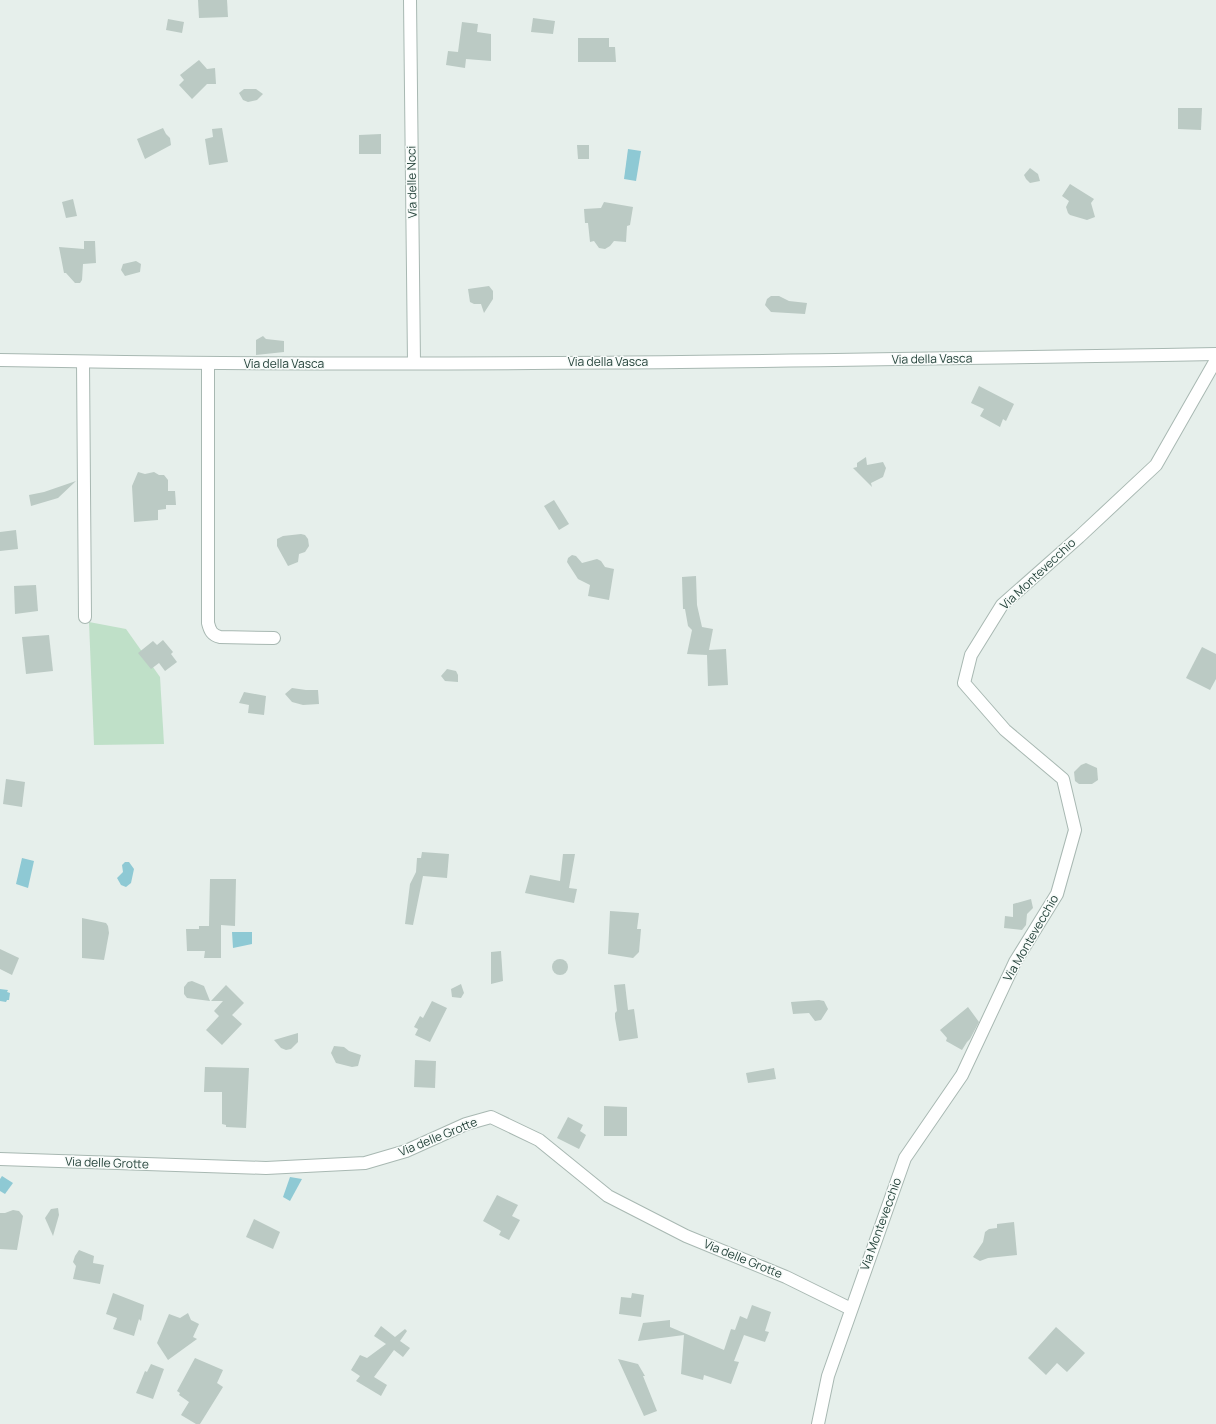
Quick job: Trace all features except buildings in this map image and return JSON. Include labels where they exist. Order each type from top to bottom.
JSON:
[{"type":"street","name":"Via delle Noci","points":[[410,0],[414,363]]},
{"type":"street","name":"Via della Vasca","points":[[0,360],[208,364],[414,363],[791,361],[1216,354]]},
{"type":"street","name":"Via Montevecchio","points":[[818,1424],[828,1376],[905,1158],[962,1074],[1015,962],[1057,894],[1075,830],[1064,779],[1005,730],[964,683],[971,655],[1002,605],[1079,537],[1156,465],[1216,360]]},
{"type":"street","points":[[83,362],[85,617]]},
{"type":"street","points":[[208,364],[208,623],[210,631],[215,636],[274,638]]},
{"type":"street","name":"Via delle Grotte","points":[[0,1159],[266,1168],[365,1163],[406,1151],[466,1124],[491,1117],[539,1140],[608,1196],[686,1236],[786,1277],[851,1309]]},
{"type":"green space","points":[[89,622],[126,629],[160,677],[164,744],[94,745]]},
{"type":"water","points":[[628,149],[641,151],[636,181],[624,179]]},
{"type":"water","points":[[22,858],[34,861],[28,888],[16,884]]},
{"type":"water","points":[[125,862],[129,862],[134,869],[131,883],[126,887],[121,885],[117,878],[123,872],[122,865]]},
{"type":"water","points":[[232,932],[252,932],[252,944],[233,948]]},
{"type":"water","points":[[0,989],[8,990],[7,992],[10,993],[9,1000],[6,1002],[0,1001]]},
{"type":"water","points":[[2,1176],[13,1183],[5,1194],[0,1191],[0,1179]]},
{"type":"water","points":[[290,1177],[302,1179],[290,1201],[283,1197]]}]
